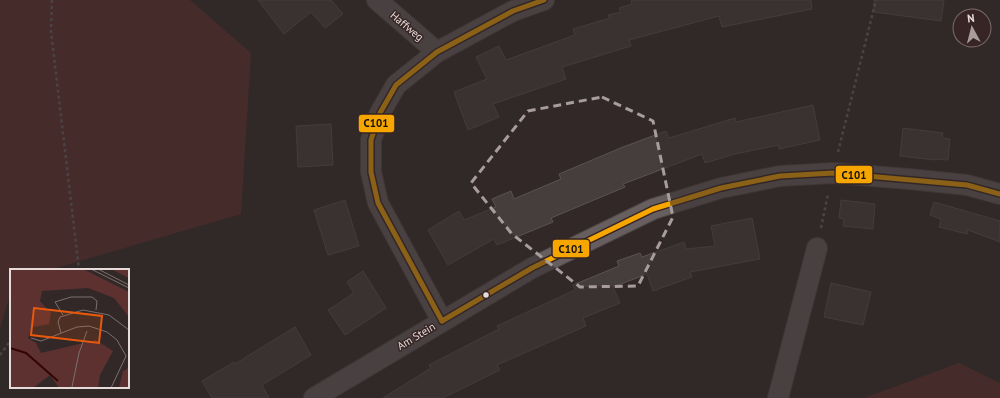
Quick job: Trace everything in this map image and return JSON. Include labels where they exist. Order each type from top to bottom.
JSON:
[{"type":"street","name":"Haffweg","points":[[377,0],[437,52]]},
{"type":"street","points":[[442,321],[378,203],[371,172],[371,140],[380,113],[396,85],[437,52],[513,11],[544,0]]},
{"type":"street","name":"Am Stein","points":[[314,398],[532,268],[653,209],[729,186],[780,176],[832,173],[967,185],[1000,194]]},
{"type":"street","points":[[778,398],[817,248]]},
{"type":"path","points":[[52,0],[51,31],[79,269]]},
{"type":"path","points":[[817,248],[832,173],[876,0]]},
{"type":"path","points":[[0,355],[10,341]]},
{"type":"highlighted area","points":[[602,97],[653,121],[673,217],[638,286],[580,287],[512,234],[471,183],[528,111]]},
{"type":"shaded area","points":[[0,0],[190,0],[251,53],[241,214],[52,269],[10,269],[10,294],[0,329]]},
{"type":"shaded area","points":[[959,363],[1000,383],[1000,398],[864,398]]},
{"type":"building","points":[[258,0],[331,0],[343,14],[325,28],[311,12],[284,34]]},
{"type":"building","points":[[631,0],[811,0],[812,9],[722,27],[719,16],[629,40],[631,46],[562,67],[566,79],[493,104],[499,117],[468,130],[454,92],[487,79],[476,57],[499,46],[506,60],[575,35],[573,29],[610,18],[608,15],[621,12],[619,8],[632,4]]},
{"type":"building","points":[[874,0],[944,0],[941,21],[874,12]]},
{"type":"building","points":[[813,105],[820,140],[779,149],[779,145],[735,154],[705,163],[702,154],[623,184],[625,187],[551,218],[553,222],[497,245],[494,239],[448,265],[428,230],[459,211],[464,220],[496,207],[492,199],[511,191],[514,199],[561,179],[559,174],[666,131],[669,138],[735,118],[736,122]]},
{"type":"building","points":[[331,124],[333,165],[298,167],[296,126]]},
{"type":"building","points":[[903,128],[943,133],[942,138],[950,139],[948,160],[900,156]]},
{"type":"building","points":[[345,200],[359,246],[328,255],[314,210]]},
{"type":"building","points":[[841,200],[875,204],[873,229],[843,226],[844,219],[839,218]]},
{"type":"building","points":[[934,202],[1000,221],[1000,242],[968,230],[967,234],[939,227],[941,219],[930,215]]},
{"type":"building","points":[[752,218],[760,259],[690,272],[692,277],[653,291],[647,274],[613,287],[620,303],[583,318],[586,326],[497,365],[500,370],[443,398],[383,398],[431,368],[429,365],[499,329],[497,326],[575,290],[573,285],[619,266],[617,261],[640,253],[642,257],[684,242],[686,249],[715,246],[711,226]]},
{"type":"building","points":[[363,271],[386,308],[345,335],[328,310],[354,293],[347,282]]},
{"type":"building","points":[[831,283],[871,292],[863,325],[824,317]]},
{"type":"building","points":[[295,327],[311,355],[262,385],[269,398],[212,398],[202,381],[234,362],[235,364]]},
{"type":"transit line","name":"C101","points":[[442,321],[378,203],[371,172],[371,140],[380,113],[396,85],[437,52],[513,11],[544,0]]},
{"type":"transit line","name":"C101","points":[[442,321],[532,268],[653,209],[721,188],[780,176],[833,173],[967,185],[1000,194]]}]
